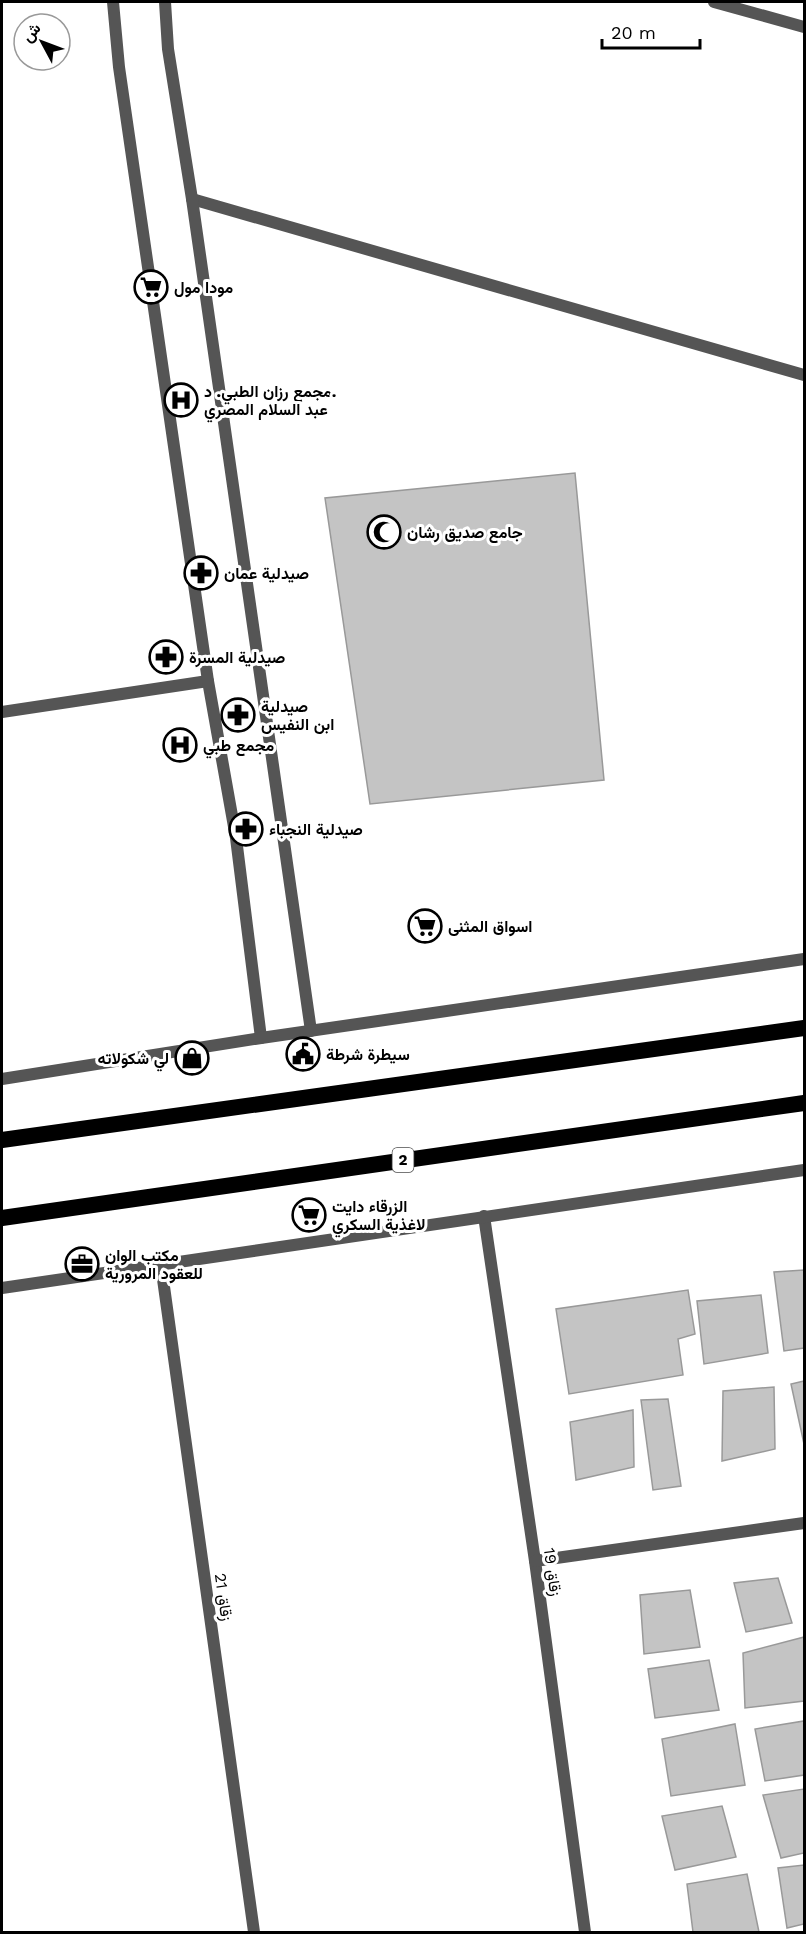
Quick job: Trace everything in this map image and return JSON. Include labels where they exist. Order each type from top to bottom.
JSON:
[{"type":"highway","points":[[2,1140],[804,1028]]},
{"type":"highway","name":"2","points":[[2,1218],[804,1102]]},
{"type":"street","points":[[112,2],[119,67],[208,681],[236,838],[261,1038]]},
{"type":"street","points":[[165,2],[168,49],[192,199],[311,1031]]},
{"type":"street","points":[[714,2],[804,27]]},
{"type":"street","points":[[192,199],[804,375]]},
{"type":"street","points":[[2,712],[208,681]]},
{"type":"street","points":[[2,1079],[261,1038],[804,959]]},
{"type":"street","points":[[2,1288],[804,1170]]},
{"type":"street","name":"زقاق 19","points":[[484,1216],[535,1561],[585,1932]]},
{"type":"street","name":"زقاق 21","points":[[161,1265],[254,1932]]},
{"type":"street","points":[[535,1561],[804,1522]]},
{"type":"building","name":"جامع صديق رشان","points":[[575,473],[604,780],[370,804],[325,498]]},
{"type":"building","points":[[804,1270],[804,1348],[784,1351],[774,1272]]},
{"type":"building","points":[[688,1290],[695,1334],[678,1339],[683,1375],[569,1394],[556,1309]]},
{"type":"building","points":[[761,1295],[768,1353],[704,1364],[697,1301]]},
{"type":"building","points":[[804,1381],[804,1444],[791,1384]]},
{"type":"building","points":[[774,1387],[775,1449],[722,1461],[723,1391]]},
{"type":"building","points":[[668,1399],[681,1486],[653,1490],[641,1400]]},
{"type":"building","points":[[633,1410],[634,1467],[576,1480],[570,1422]]},
{"type":"building","points":[[778,1578],[792,1623],[746,1632],[734,1583]]},
{"type":"building","points":[[690,1590],[700,1647],[644,1654],[640,1595]]},
{"type":"building","points":[[804,1637],[804,1701],[745,1708],[743,1653]]},
{"type":"building","points":[[709,1660],[719,1710],[655,1718],[648,1669]]},
{"type":"building","points":[[804,1721],[804,1775],[765,1781],[755,1729]]},
{"type":"building","points":[[735,1724],[745,1785],[671,1796],[662,1739]]},
{"type":"building","points":[[804,1789],[804,1853],[781,1858],[763,1795]]},
{"type":"building","points":[[722,1806],[736,1857],[675,1870],[662,1816]]},
{"type":"building","points":[[804,1865],[804,1924],[787,1928],[778,1868]]},
{"type":"building","points":[[747,1874],[759,1932],[693,1932],[687,1884]]},
{"type":"place","name":"مودا مول","points":[[151,287]]},
{"type":"place","name":"مجمع رزان الطبي. د. عبد السلام المصري","points":[[181,400]]},
{"type":"place","name":"جامع صديق رشان","points":[[384,532]]},
{"type":"place","name":"صيدلية عمان","points":[[201,573]]},
{"type":"place","name":"صيدلية المسرة","points":[[166,657]]},
{"type":"place","name":"صيدلية ابن النفيس","points":[[238,715]]},
{"type":"place","name":"مجمع طبي","points":[[180,745]]},
{"type":"place","name":"صيدلية النجباء","points":[[246,829]]},
{"type":"place","name":"اسواق المثنى","points":[[425,926]]},
{"type":"place","name":"سيطرة شرطة","points":[[303,1054]]},
{"type":"place","name":"لي شكولاته","points":[[192,1058]]},
{"type":"place","name":"الزرقاء دايت لاغذية السكري","points":[[309,1215]]},
{"type":"place","name":"مكتب الوان للعقود المرورية","points":[[82,1264]]}]
